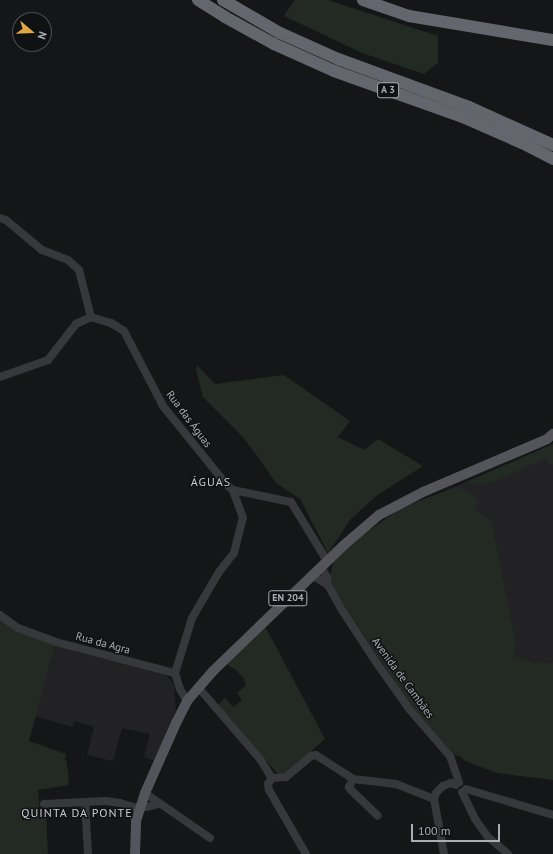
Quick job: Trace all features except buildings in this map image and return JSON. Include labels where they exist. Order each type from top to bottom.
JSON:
[{"type":"highway","name":"A 3","points":[[198,0],[225,17],[269,41],[334,71],[465,118],[522,142],[553,159]]},
{"type":"highway","name":"A 3","points":[[223,0],[280,33],[331,56],[469,107],[553,145]]},
{"type":"highway","points":[[362,0],[408,16],[553,40]]},
{"type":"highway","points":[[386,0],[431,12],[553,32]]},
{"type":"main road","name":"EN 204","points":[[135,854],[135,829],[145,793],[187,701],[212,671],[364,526],[396,505],[551,437]]},
{"type":"street","points":[[0,218],[6,220],[42,250],[68,260],[79,270],[91,317],[76,324],[48,360],[0,377]]},
{"type":"street","name":"Rua das Águas","points":[[91,317],[111,323],[124,331],[163,406],[226,484],[233,490]]},
{"type":"street","points":[[233,490],[291,502],[324,564]]},
{"type":"street","points":[[187,701],[180,689],[175,673],[192,618],[219,572],[234,553],[243,518],[233,490]]},
{"type":"street","name":"Avenida de Cambães","points":[[324,564],[328,585],[346,616],[410,710],[450,756],[457,784],[465,784],[464,790],[480,825],[488,837],[508,854]]},
{"type":"street","name":"Avenida de Cambães","points":[[312,575],[328,585]]},
{"type":"street","name":"Rua da Agra","points":[[0,615],[18,628],[56,642],[175,673]]},
{"type":"street","points":[[198,687],[260,759],[272,778]]},
{"type":"street","points":[[272,778],[286,777],[310,756],[316,755],[352,779],[396,784],[434,799]]},
{"type":"street","points":[[272,778],[268,784],[269,790],[306,854]]},
{"type":"street","points":[[352,779],[349,787],[351,790],[378,816]]},
{"type":"street","points":[[444,854],[434,799],[436,793],[443,786],[451,783],[457,784]]},
{"type":"street","points":[[464,790],[553,815]]},
{"type":"street","points":[[145,793],[152,796],[158,804],[210,838]]},
{"type":"street","points":[[44,804],[85,802],[120,803],[140,808],[158,804]]},
{"type":"street","points":[[85,802],[88,854]]},
{"type":"shaded area","points":[[294,0],[328,0],[438,36],[438,63],[424,74],[362,53],[284,16]]},
{"type":"shaded area","points":[[197,365],[215,384],[284,375],[350,421],[338,437],[364,450],[378,439],[423,466],[376,496],[350,520],[328,553],[300,499],[276,483],[244,438],[203,397],[196,370]]},
{"type":"shaded area","points":[[553,444],[553,663],[534,662],[515,656],[516,643],[492,522],[450,489]]},
{"type":"shaded area","points":[[553,444],[553,465],[549,464],[547,458],[500,479],[476,486],[474,483],[470,485],[464,483]]},
{"type":"shaded area","points":[[455,487],[469,491],[474,495],[480,502],[475,509],[492,522],[516,643],[515,656],[534,662],[553,663],[553,780],[497,773],[465,761],[461,757],[455,755],[409,704],[336,593],[330,578],[333,561],[357,539],[401,508]]},
{"type":"shaded area","points":[[0,615],[56,642],[29,741],[66,754],[65,759],[67,762],[69,785],[38,790],[40,813],[46,813],[48,854],[0,854]]},
{"type":"shaded area","points":[[265,626],[325,739],[286,773],[278,774],[217,706],[225,698],[233,707],[242,700],[237,693],[246,685],[243,678],[236,670],[226,664]]},
{"type":"shaded area","points":[[56,642],[162,669],[174,685],[176,709],[155,761],[144,757],[150,734],[122,728],[113,761],[87,755],[94,727],[74,721],[72,727],[35,716]]},
{"type":"district","name":"ÁGUAS","points":[[211,482]]},
{"type":"district","name":"QUINTA DA PONTE","points":[[77,813]]}]
